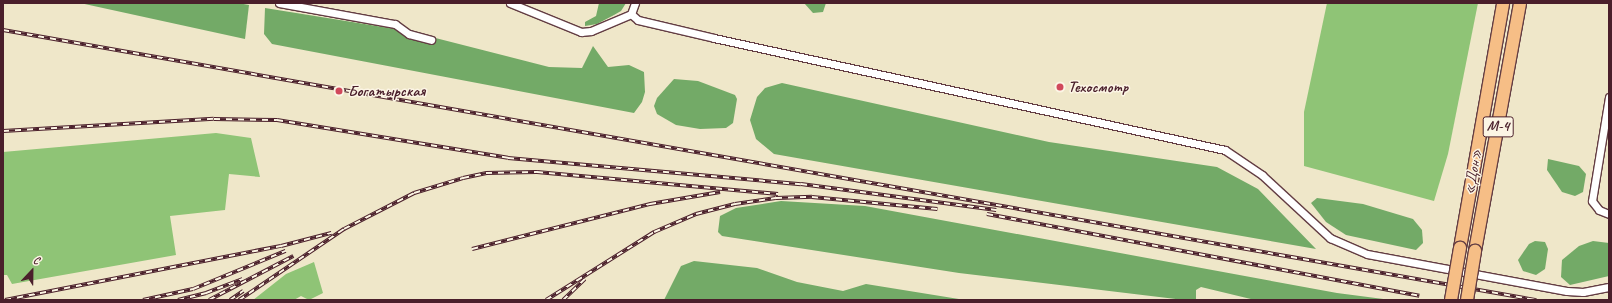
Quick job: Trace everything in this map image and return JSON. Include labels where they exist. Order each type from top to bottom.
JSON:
[{"type":"highway","name":"«Дон»","points":[[1452,300],[1503,3]]},
{"type":"highway","name":"«Дон»","points":[[1467,300],[1520,3]]},
{"type":"street","points":[[279,3],[395,24],[414,36],[431,40]]},
{"type":"street","points":[[510,3],[581,32],[591,31],[631,14],[635,3]]},
{"type":"street","points":[[631,14],[638,20],[714,38],[1225,150],[1262,175],[1330,238],[1367,254],[1566,291],[1584,292],[1609,287]]},
{"type":"street","points":[[1609,97],[1592,201],[1599,210],[1609,214]]},
{"type":"green space","points":[[80,3],[238,3],[249,5],[245,39]]},
{"type":"green space","points":[[599,3],[626,3],[621,11],[614,15],[597,24],[585,26],[585,22],[596,16]]},
{"type":"green space","points":[[804,3],[826,3],[823,12],[813,13]]},
{"type":"green space","points":[[1327,3],[1478,3],[1448,154],[1434,201],[1304,166],[1304,112]]},
{"type":"green space","points":[[265,8],[408,31],[549,67],[582,68],[593,46],[608,67],[629,65],[644,72],[645,92],[642,102],[634,113],[272,44],[264,34]]},
{"type":"green space","points":[[674,79],[698,81],[735,95],[737,99],[733,123],[726,128],[700,129],[676,125],[657,114],[654,106],[657,98]]},
{"type":"green space","points":[[782,83],[1049,142],[1217,167],[1258,189],[1316,249],[774,154],[756,139],[750,120],[757,97],[765,88]]},
{"type":"green space","points":[[216,133],[251,138],[260,177],[229,174],[225,210],[170,216],[176,255],[12,284],[7,275],[3,275],[3,152]]},
{"type":"green space","points":[[1548,159],[1579,166],[1586,174],[1583,192],[1575,196],[1562,192],[1547,170]]},
{"type":"green space","points":[[1317,198],[1363,204],[1413,219],[1422,230],[1423,243],[1416,250],[1346,235],[1326,222],[1311,203]]},
{"type":"green space","points":[[781,201],[865,206],[1337,293],[1391,300],[1255,300],[1201,287],[1196,290],[1196,300],[1184,300],[959,273],[722,236],[718,232],[720,216],[736,208]]},
{"type":"green space","points":[[1535,241],[1545,242],[1548,249],[1545,269],[1536,275],[1523,271],[1518,260],[1529,244]]},
{"type":"green space","points":[[1593,241],[1609,243],[1609,276],[1570,285],[1561,277],[1562,260],[1579,246]]},
{"type":"green space","points":[[694,261],[757,268],[797,282],[843,291],[866,284],[965,300],[664,300],[681,266]]},
{"type":"green space","points":[[314,262],[323,293],[309,300],[301,296],[294,300],[253,300],[286,274]]},
{"type":"railway","points":[[3,30],[1536,300]]},
{"type":"railway","points":[[3,131],[214,119],[277,120],[508,158],[801,184],[996,210]]},
{"type":"railway","points":[[239,300],[344,229],[414,193],[463,178],[486,173],[537,172],[778,194]]},
{"type":"railway","points":[[472,249],[650,204],[720,192]]},
{"type":"railway","points":[[546,300],[654,232],[696,214],[735,204],[776,198],[812,197],[937,209]]},
{"type":"railway","points":[[987,214],[1419,296]]},
{"type":"railway","points":[[5,300],[281,246],[331,233]]},
{"type":"railway","points":[[143,300],[193,289],[285,251]]},
{"type":"railway","points":[[209,300],[293,256]]},
{"type":"railway","points":[[178,300],[206,293],[242,279]]},
{"type":"railway","points":[[563,300],[585,279]]},
{"type":"railway","points":[[230,300],[243,291]]},
{"type":"place","name":"Техосмотр","points":[[1060,87]]},
{"type":"place","name":"Богатырская","points":[[339,91]]}]
